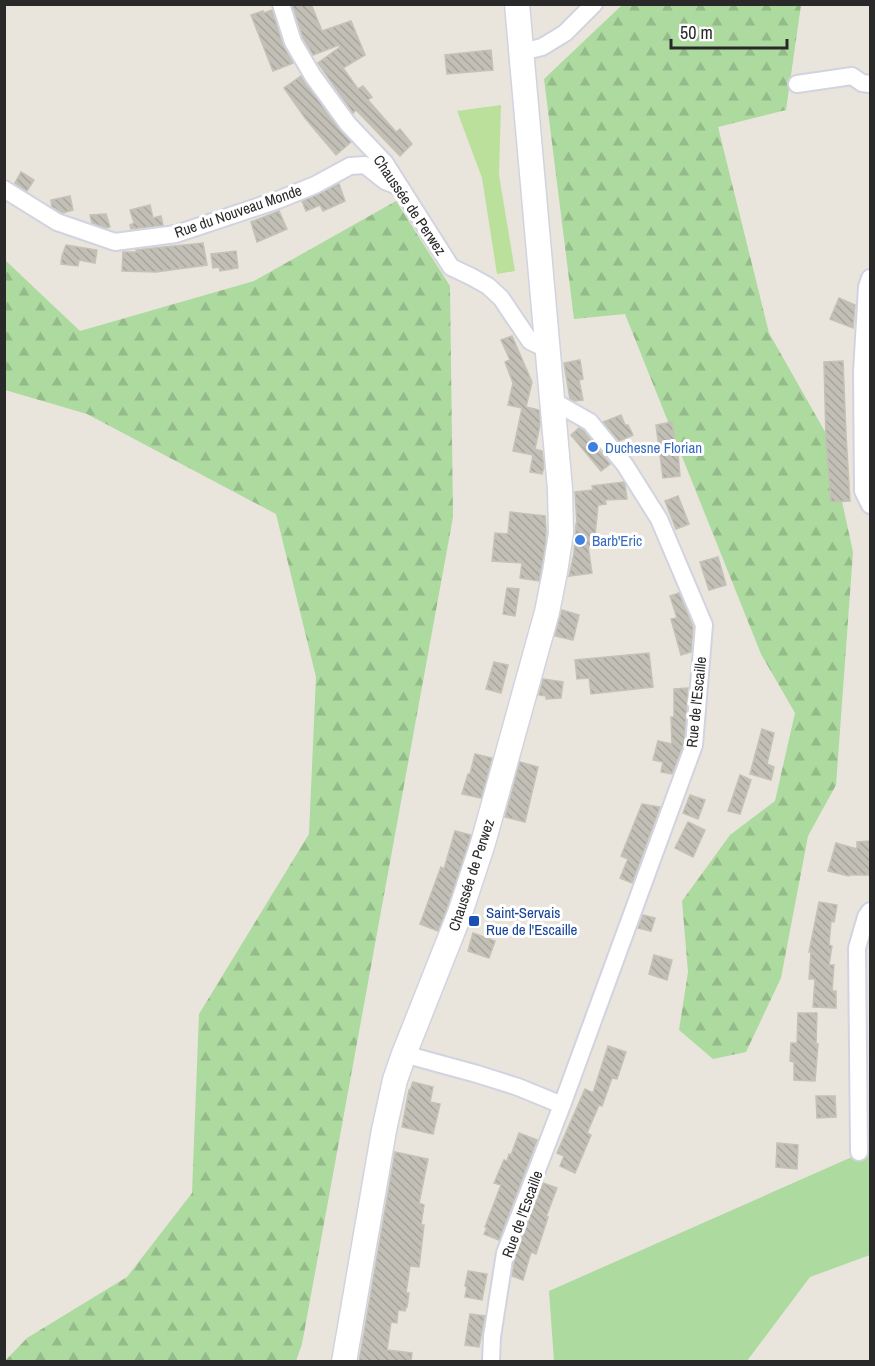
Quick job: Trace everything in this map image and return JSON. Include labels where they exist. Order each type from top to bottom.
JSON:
[{"type":"main road","name":"Chaussée de Perwez","points":[[344,1362],[384,1130],[395,1080],[460,914],[483,843],[547,612],[561,533],[553,401],[518,4]]},
{"type":"street","name":"Chaussée de Perwez","points":[[281,4],[293,42],[313,76],[348,124],[385,163],[451,267],[488,286],[501,298],[531,341],[548,347]]},
{"type":"street","points":[[522,52],[542,47],[565,33],[594,4]]},
{"type":"street","points":[[797,84],[852,76],[862,83],[870,84]]},
{"type":"street","name":"Rue du Nouveau Monde","points":[[4,189],[57,222],[115,242],[176,234],[278,200],[351,166],[365,165],[385,181],[401,188]]},
{"type":"street","points":[[870,278],[867,287],[862,372],[863,491],[870,505]]},
{"type":"street","name":"Rue de l'Escaille","points":[[491,1362],[492,1337],[506,1253],[694,745],[704,625],[659,519],[626,465],[590,422],[553,401]]},
{"type":"street","points":[[859,1152],[857,948],[870,911]]},
{"type":"street","points":[[404,1054],[518,1087],[562,1105]]},
{"type":"green space","points":[[622,5],[801,5],[786,110],[718,127],[769,333],[828,437],[853,552],[836,785],[808,836],[781,978],[746,1052],[713,1059],[679,1030],[688,972],[682,901],[730,835],[775,801],[795,713],[761,654],[625,314],[574,319],[544,79]]},
{"type":"green space","points":[[501,105],[499,175],[515,271],[497,274],[482,178],[457,111]]},
{"type":"green space","points":[[396,201],[450,286],[453,517],[302,1344],[296,1361],[5,1361],[27,1338],[127,1277],[192,1193],[199,1014],[309,834],[316,677],[276,514],[87,414],[5,390],[5,260],[80,331],[254,281]]},
{"type":"green space","points":[[870,1149],[870,1255],[810,1277],[747,1361],[554,1361],[549,1291]]},
{"type":"building","points":[[292,4],[311,4],[322,31],[351,21],[365,55],[343,68],[358,89],[363,86],[372,97],[368,100],[396,132],[400,129],[412,144],[400,156],[356,110],[353,113],[318,63],[340,47],[339,45],[313,55],[303,38]]},
{"type":"building","points":[[272,10],[283,45],[293,63],[273,71],[251,15]]},
{"type":"building","points":[[491,50],[493,70],[447,74],[445,55]]},
{"type":"building","points":[[301,76],[351,142],[336,155],[305,118],[284,88]]},
{"type":"building","points":[[21,172],[34,180],[27,191],[15,183]]},
{"type":"building","points":[[339,184],[345,201],[323,211],[320,205],[306,211],[302,201]]},
{"type":"building","points":[[70,196],[73,210],[63,213],[52,207],[51,200]]},
{"type":"building","points":[[150,205],[153,218],[161,216],[163,225],[131,229],[130,225],[134,223],[130,210]]},
{"type":"building","points":[[279,211],[287,229],[257,242],[251,222]]},
{"type":"building","points":[[106,214],[110,227],[106,228],[92,223],[90,215]]},
{"type":"building","points":[[203,243],[207,265],[156,272],[122,271],[123,252]]},
{"type":"building","points":[[66,245],[97,250],[95,263],[79,260],[78,266],[61,264]]},
{"type":"building","points":[[236,251],[238,268],[220,271],[219,267],[213,268],[211,254]]},
{"type":"building","points":[[839,298],[855,305],[853,328],[830,319]]},
{"type":"building","points":[[512,336],[532,382],[526,407],[539,410],[540,425],[535,449],[542,451],[544,467],[542,474],[530,472],[533,455],[513,451],[522,408],[508,405],[513,383],[505,362],[510,360],[501,340]]},
{"type":"building","points":[[580,360],[583,379],[579,380],[583,400],[574,401],[570,399],[564,363]]},
{"type":"building","points":[[843,361],[850,501],[831,502],[826,440],[824,362]]},
{"type":"building","points":[[621,415],[633,435],[619,441],[603,422]]},
{"type":"building","points":[[672,422],[680,476],[663,478],[656,425]]},
{"type":"building","points":[[579,428],[610,464],[601,471],[571,435]]},
{"type":"building","points":[[624,482],[627,499],[605,500],[606,504],[598,505],[594,546],[588,546],[592,573],[569,576],[577,524],[575,492],[593,490],[592,486]]},
{"type":"building","points":[[678,496],[689,524],[676,529],[665,501]]},
{"type":"building","points":[[510,512],[545,516],[545,546],[539,581],[520,578],[522,563],[492,561],[495,533],[508,534]]},
{"type":"building","points":[[718,557],[726,585],[709,590],[700,562]]},
{"type":"building","points":[[507,588],[519,589],[515,616],[503,614]]},
{"type":"building","points":[[679,593],[693,627],[691,652],[681,655],[671,619],[677,618],[670,596]]},
{"type":"building","points":[[562,610],[579,615],[573,640],[555,636]]},
{"type":"building","points":[[649,653],[653,687],[591,694],[589,678],[577,679],[575,660]]},
{"type":"building","points":[[494,662],[508,665],[501,693],[486,689]]},
{"type":"building","points":[[543,679],[563,682],[561,698],[546,699],[546,696],[539,695]]},
{"type":"building","points":[[688,688],[684,743],[672,774],[661,772],[663,762],[653,760],[658,741],[672,744],[671,717],[674,717],[674,689]]},
{"type":"building","points":[[762,729],[774,733],[767,764],[774,767],[771,780],[750,774]]},
{"type":"building","points":[[475,754],[492,758],[481,798],[462,794]]},
{"type":"building","points":[[520,762],[538,767],[525,822],[505,817]]},
{"type":"building","points":[[740,775],[751,780],[740,814],[728,811]]},
{"type":"building","points":[[690,795],[705,800],[698,819],[683,813]]},
{"type":"building","points":[[642,804],[660,807],[632,883],[620,878],[628,859],[621,856]]},
{"type":"building","points":[[688,822],[705,830],[693,857],[675,848]]},
{"type":"building","points":[[455,831],[471,835],[438,931],[420,924],[441,867],[444,869]]},
{"type":"building","points":[[870,841],[870,875],[849,876],[828,871],[836,843],[857,849],[857,842]]},
{"type":"building","points":[[819,902],[837,905],[834,922],[831,921],[829,945],[832,946],[829,965],[834,965],[832,991],[836,991],[836,1008],[813,1007],[815,979],[809,979],[811,952],[809,952]]},
{"type":"building","points":[[643,915],[655,918],[651,931],[638,928]]},
{"type":"building","points":[[473,933],[495,941],[489,958],[468,951]]},
{"type":"building","points":[[654,955],[672,960],[667,980],[649,974]]},
{"type":"building","points":[[798,1013],[817,1013],[816,1044],[818,1044],[815,1081],[794,1080],[794,1062],[790,1061],[791,1043],[797,1043]]},
{"type":"building","points":[[608,1046],[626,1052],[617,1079],[612,1078],[602,1106],[599,1105],[587,1133],[591,1135],[575,1173],[560,1166],[564,1156],[557,1153],[585,1089],[593,1093]]},
{"type":"building","points":[[413,1082],[433,1087],[430,1102],[440,1104],[433,1134],[402,1127],[409,1090]]},
{"type":"building","points":[[816,1096],[835,1096],[836,1117],[817,1118]]},
{"type":"building","points":[[519,1133],[537,1140],[499,1240],[484,1234],[487,1228],[485,1227],[501,1185],[494,1183],[504,1160],[507,1161],[509,1154],[511,1155]]},
{"type":"building","points":[[777,1143],[798,1145],[797,1169],[776,1167]]},
{"type":"building","points":[[395,1152],[428,1159],[419,1203],[424,1205],[421,1225],[424,1225],[419,1267],[410,1266],[406,1293],[409,1293],[407,1307],[405,1311],[398,1310],[397,1323],[391,1322],[387,1350],[412,1353],[411,1362],[359,1362]]},
{"type":"building","points":[[543,1183],[557,1188],[536,1254],[531,1252],[523,1280],[512,1276],[515,1256]]},
{"type":"building","points":[[468,1271],[487,1274],[482,1300],[465,1297]]},
{"type":"building","points":[[470,1314],[485,1316],[479,1347],[465,1345]]},
{"type":"place","name":"Duchesne Florian","points":[[593,447]]},
{"type":"place","name":"Barb'Eric","points":[[580,540]]},
{"type":"place","name":"Saint-Servais Rue de l'Escaille","points":[[474,921]]}]
